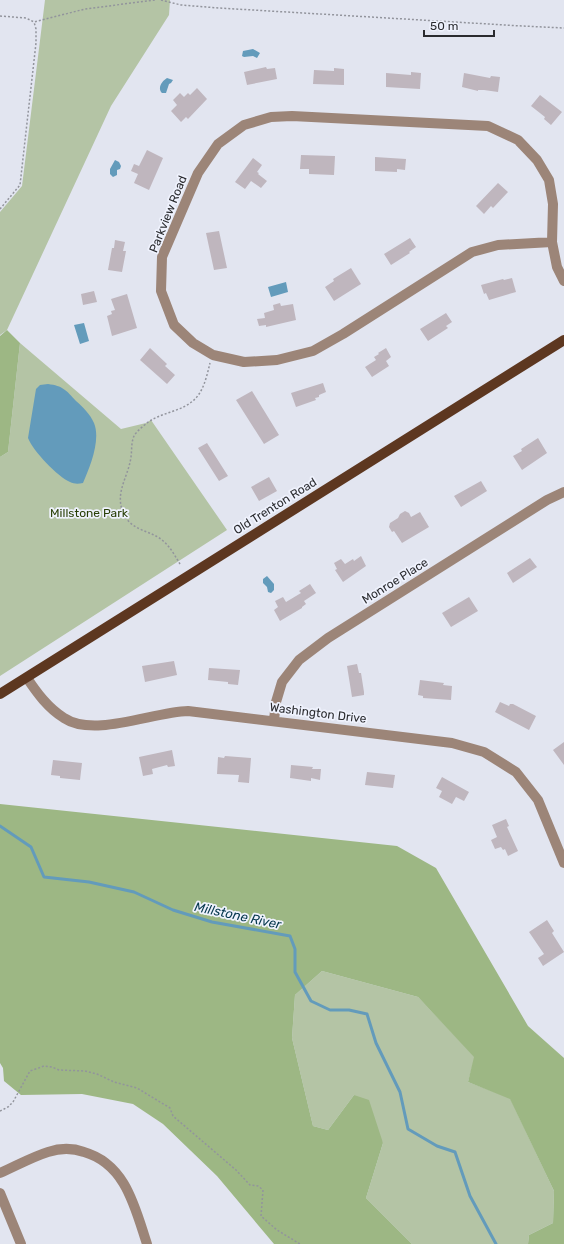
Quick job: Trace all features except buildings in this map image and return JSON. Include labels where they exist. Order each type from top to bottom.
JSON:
[{"type":"main road","name":"Old Trenton Road","points":[[0,694],[564,340]]},
{"type":"street","name":"Parkview Road","points":[[552,242],[498,245],[472,252],[343,334],[313,351],[277,360],[244,362],[213,354],[193,343],[174,325],[161,291],[162,257],[198,174],[218,144],[244,125],[271,117],[292,116],[488,126],[518,140],[537,160],[549,180],[553,204],[552,242],[557,267],[564,281]]},
{"type":"street","name":"Monroe Place","points":[[274,720],[276,702],[282,682],[299,660],[334,634],[540,504],[564,492]]},
{"type":"street","name":"Washington Drive","points":[[27,678],[52,709],[66,720],[86,726],[104,726],[174,711],[188,711],[452,742],[484,752],[516,772],[538,800],[564,863]]},
{"type":"street","points":[[0,1173],[48,1152],[65,1149],[79,1150],[93,1154],[107,1162],[119,1176],[127,1190],[147,1244]]},
{"type":"street","points":[[0,1193],[21,1244]]},
{"type":"path","points":[[0,16],[26,18],[34,22],[84,9],[155,0]]},
{"type":"path","points":[[161,0],[181,5],[219,8],[564,28]]},
{"type":"path","points":[[0,209],[20,185],[36,43],[36,29],[34,22]]},
{"type":"path","points":[[180,564],[171,549],[162,539],[135,527],[127,519],[121,506],[120,496],[131,458],[131,447],[134,436],[151,421],[163,414],[179,410],[195,399],[204,385],[213,354]]},
{"type":"path","points":[[0,1111],[8,1107],[13,1102],[30,1071],[44,1066],[59,1070],[84,1071],[137,1088],[170,1108],[173,1116],[236,1170],[250,1185],[258,1186],[262,1190],[261,1216],[277,1230],[300,1244]]},
{"type":"green space","points":[[45,0],[170,0],[169,15],[111,106],[7,330],[0,335],[0,212],[22,186]]},
{"type":"green space","points":[[7,330],[20,343],[8,452],[0,457],[0,336]]},
{"type":"green space","name":"Millstone Park","points":[[20,343],[121,429],[146,423],[151,420],[227,530],[0,676],[0,457],[8,452]]},
{"type":"green space","points":[[0,804],[397,846],[436,868],[528,1026],[564,1058],[564,1244],[528,1244],[529,1235],[553,1223],[554,1191],[510,1099],[468,1082],[474,1057],[418,997],[322,971],[295,995],[292,1038],[313,1126],[328,1130],[354,1095],[369,1100],[383,1143],[366,1198],[412,1244],[274,1244],[217,1176],[163,1124],[133,1104],[82,1094],[21,1095],[4,1081],[3,1068],[0,1063]]},
{"type":"green space","points":[[322,971],[418,997],[475,1057],[468,1082],[510,1098],[554,1191],[553,1223],[529,1235],[528,1244],[412,1244],[366,1198],[383,1143],[354,1095],[328,1130],[313,1126],[292,1038],[295,995]]},
{"type":"water","points":[[253,49],[260,53],[257,58],[253,56],[242,56],[243,51]]},
{"type":"water","points":[[167,78],[173,80],[169,84],[166,93],[162,93],[160,89],[161,85]]},
{"type":"water","points":[[115,160],[119,162],[121,166],[120,169],[117,170],[117,175],[113,177],[110,174],[110,169]]},
{"type":"water","points":[[286,282],[288,292],[271,297],[268,287]]},
{"type":"water","points":[[84,323],[89,341],[80,344],[74,325]]},
{"type":"water","points":[[48,384],[61,387],[67,391],[86,411],[94,423],[96,437],[94,453],[83,483],[72,483],[59,475],[40,456],[28,438],[36,389],[40,385]]},
{"type":"water","points":[[267,576],[274,584],[274,590],[271,593],[268,592],[267,587],[263,583],[263,579]]},
{"type":"waterway","name":"Millstone River","points":[[0,826],[31,847],[44,877],[89,882],[134,892],[173,910],[212,922],[290,936],[295,949],[295,972],[311,1001],[330,1010],[349,1010],[367,1014],[376,1043],[400,1092],[408,1129],[437,1146],[455,1152],[470,1196],[496,1244]]}]
